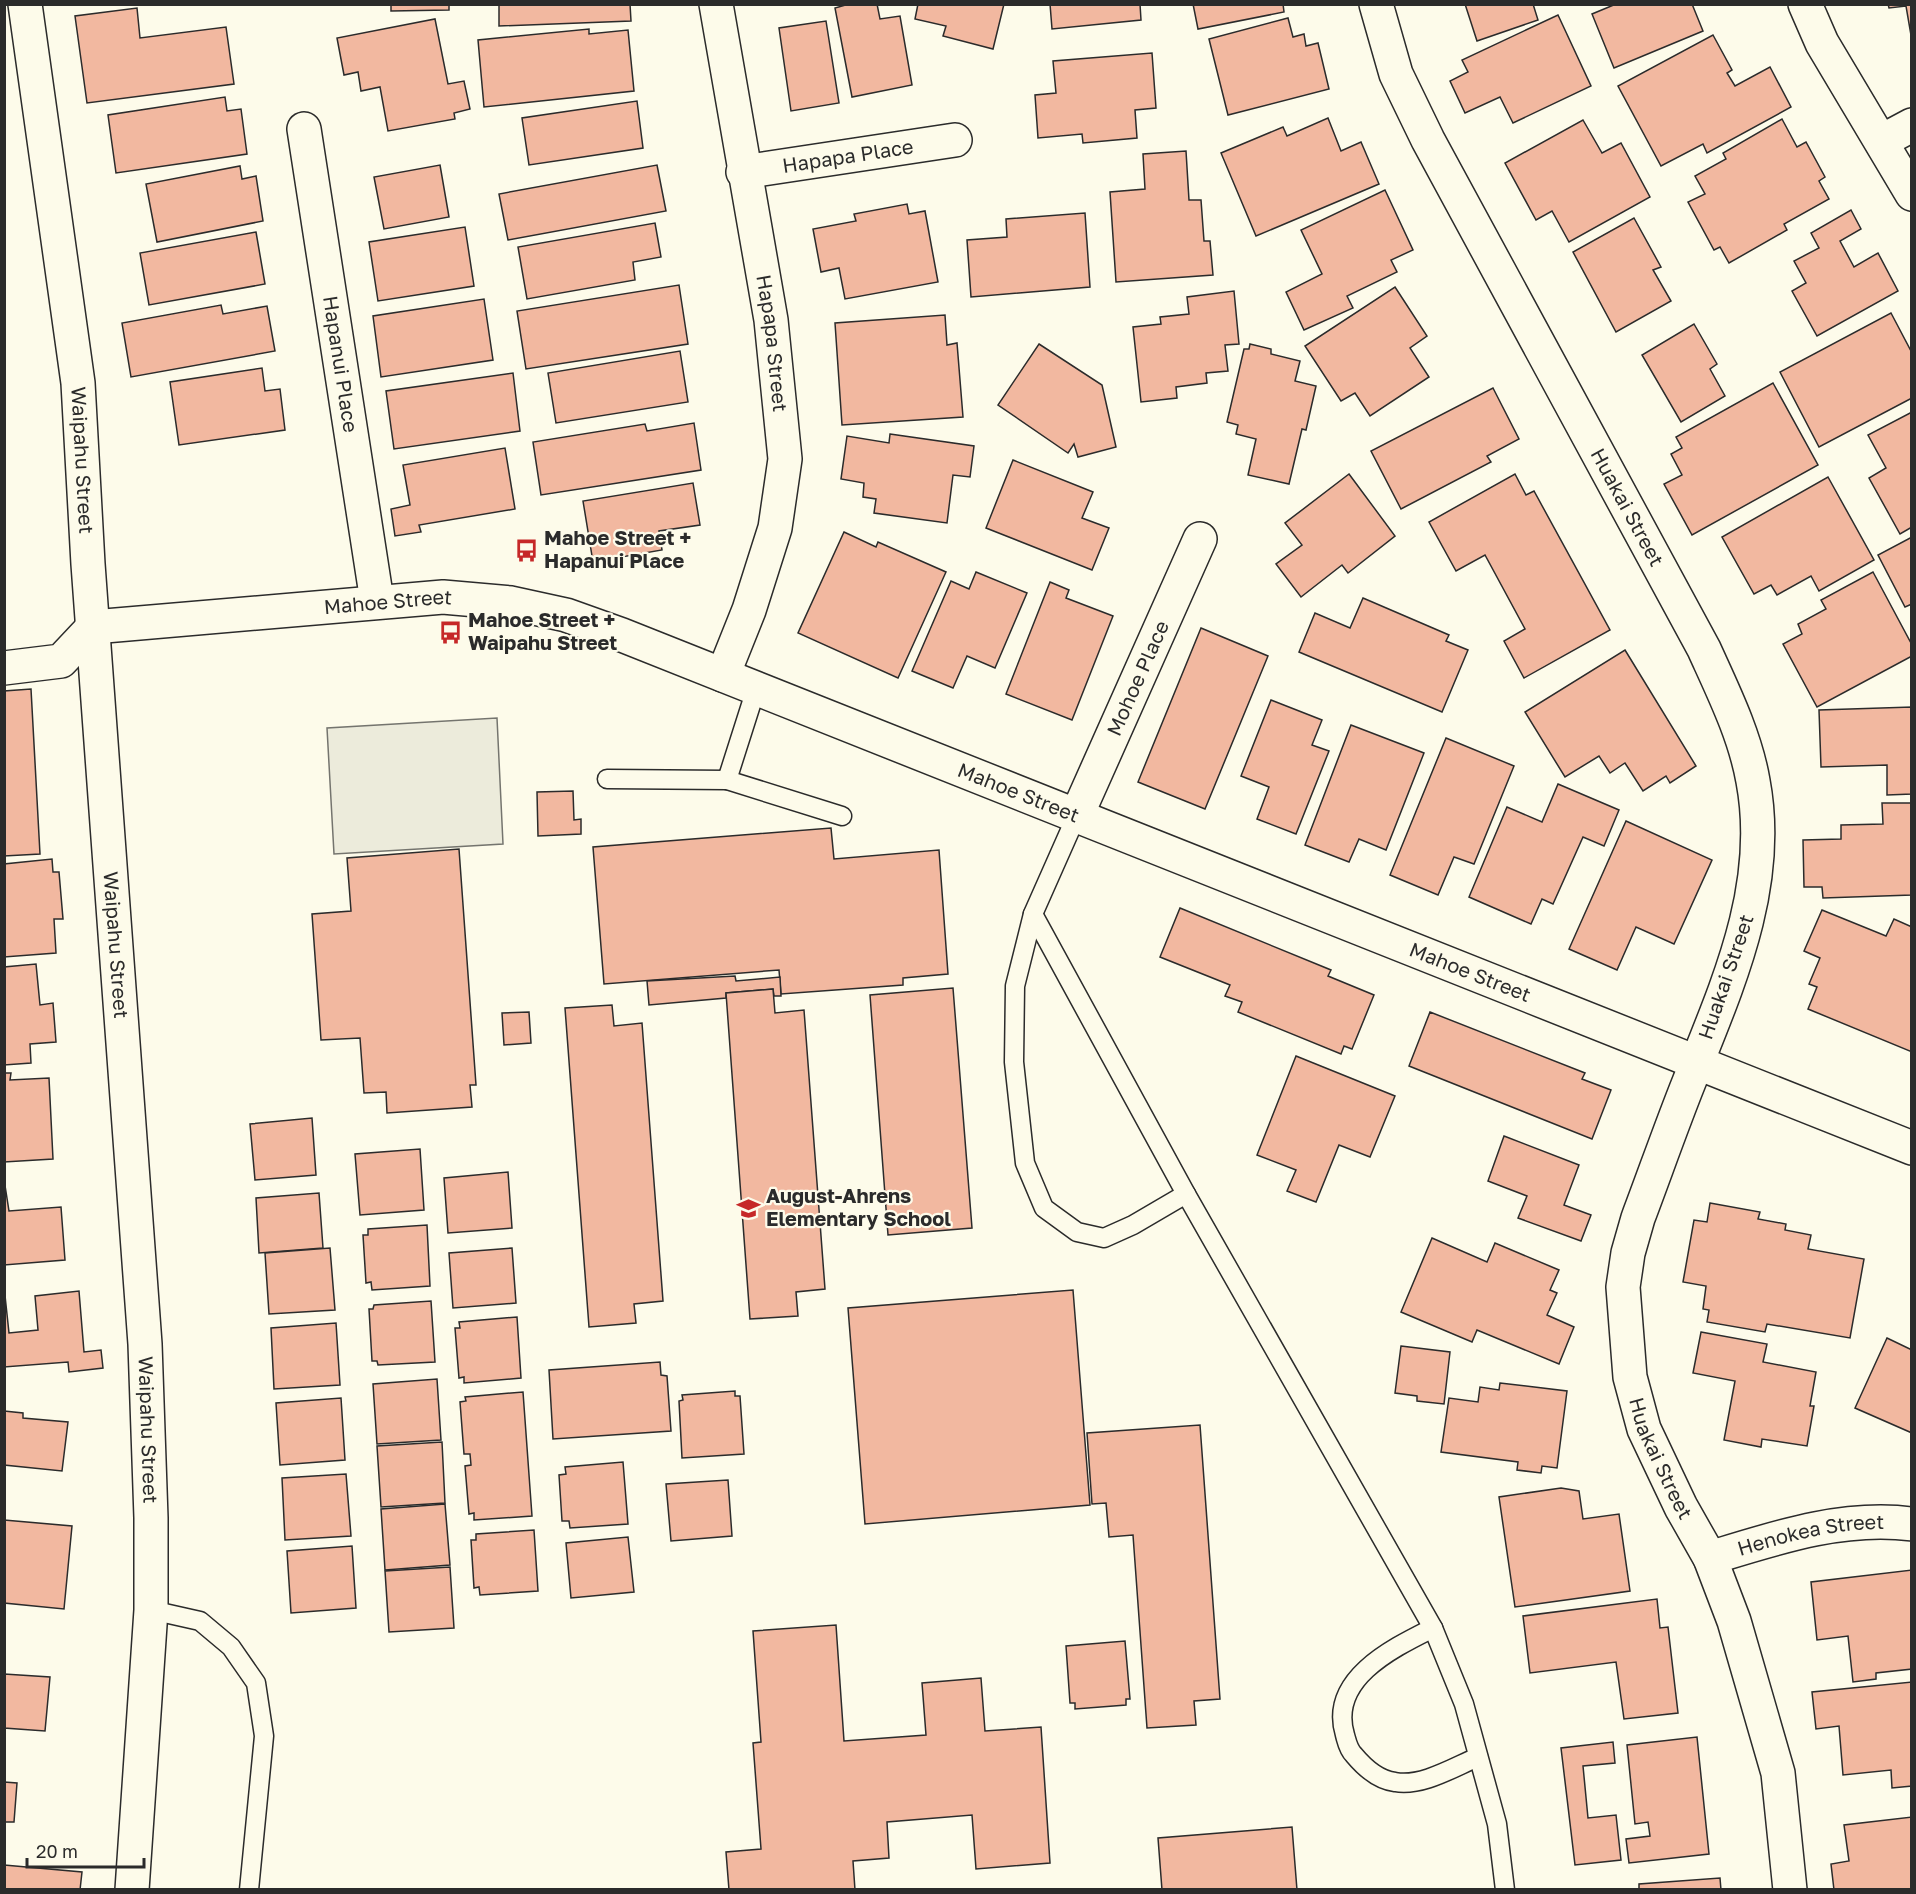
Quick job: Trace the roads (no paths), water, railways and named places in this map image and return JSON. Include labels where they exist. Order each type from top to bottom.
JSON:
[{"type":"street","name":"Waipahu Street","points":[[25,4],[77,373],[145,1344],[151,1499],[151,1610],[132,1890]]},
{"type":"street","name":"Hapapa Street","points":[[716,4],[743,172],[771,320],[785,459],[775,528],[749,610],[723,675]]},
{"type":"street","name":"Huakai Street","points":[[1376,4],[1396,74],[1428,140],[1704,649],[1733,714],[1753,780],[1759,846],[1753,898],[1741,947],[1638,1218],[1628,1253],[1623,1287],[1630,1377],[1644,1429],[1681,1507],[1710,1558],[1734,1621],[1778,1773],[1790,1890]]},
{"type":"street","points":[[1805,4],[1822,43],[1882,141],[1911,194]]},
{"type":"street","points":[[1882,141],[1911,125]]},
{"type":"street","name":"Hapanui Place","points":[[304,129],[377,601]]},
{"type":"street","name":"Hapapa Place","points":[[743,172],[955,140]]},
{"type":"street","name":"Mohoe Place","points":[[1076,817],[1200,539]]},
{"type":"street","name":"Mahoe Street","points":[[93,627],[443,597],[511,603],[566,615],[723,675],[1911,1148]]},
{"type":"street","points":[[4,668],[61,662],[93,627]]},
{"type":"street","name":"Henokea Street","points":[[1710,1558],[1786,1535],[1843,1524],[1894,1522],[1911,1524]]},
{"type":"lane","points":[[727,780],[756,689]]},
{"type":"lane","points":[[607,779],[727,780],[842,816]]},
{"type":"lane","points":[[1076,817],[1033,914],[1015,986],[1014,1062],[1025,1163],[1044,1208],[1077,1233],[1104,1238],[1133,1225],[1186,1194]]},
{"type":"lane","points":[[1033,914],[1186,1194],[1433,1628],[1464,1704],[1497,1824],[1505,1890]]},
{"type":"lane","points":[[151,1610],[200,1621],[231,1647],[256,1683],[264,1736],[249,1890]]},
{"type":"lane","points":[[1433,1628],[1384,1653],[1364,1671],[1346,1696],[1341,1724],[1350,1751],[1366,1770],[1395,1782],[1424,1779],[1478,1757]]},
{"type":"place","name":"Mahoe Street + Hapanui Place","points":[[526,550]]},
{"type":"place","name":"Mahoe Street + Waipahu Street","points":[[450,632]]},
{"type":"place","name":"August-Ahrens Elementary School","points":[[748,1208]]}]
